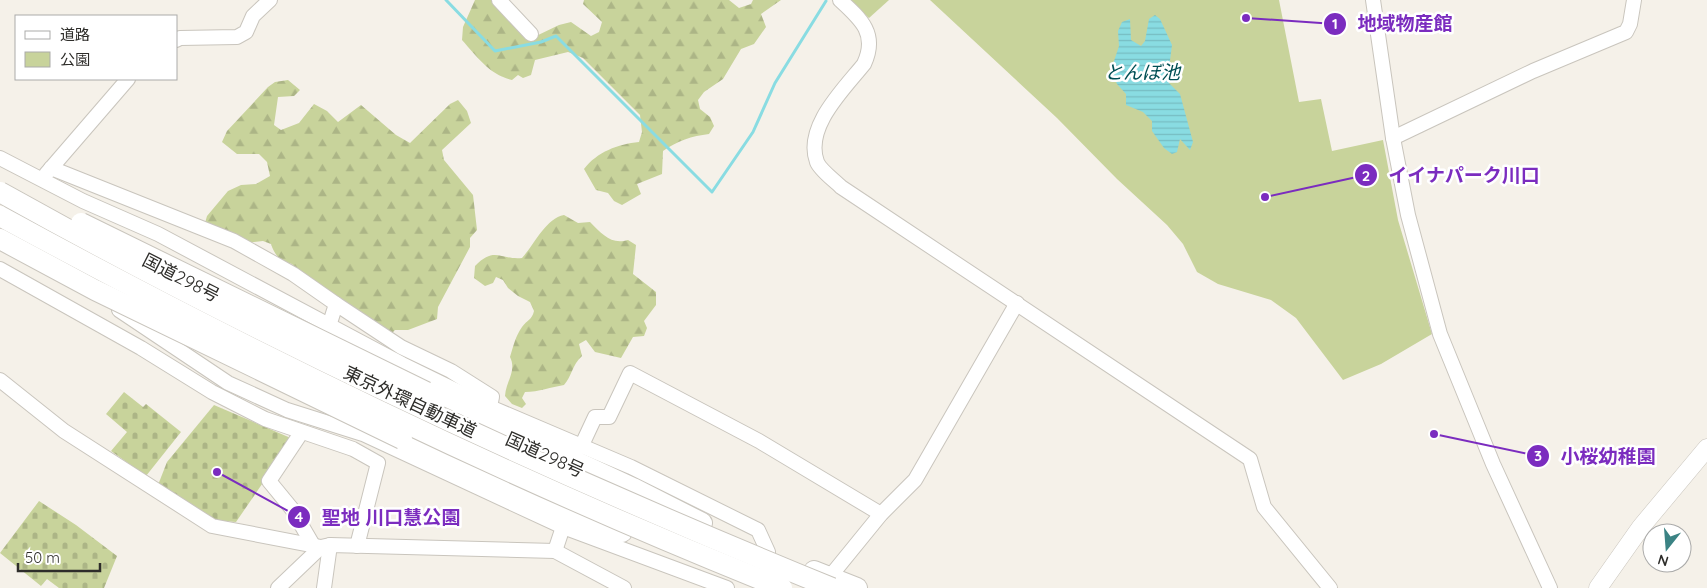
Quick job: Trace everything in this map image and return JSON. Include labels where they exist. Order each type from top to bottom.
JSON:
[{"type":"highway","points":[[0,184],[119,240],[426,392],[633,488],[702,523]]},
{"type":"highway","name":"国道298号","points":[[0,184],[108,242],[341,359],[502,435],[768,552],[827,584],[858,588]]},
{"type":"highway","name":"東京外環自動車道","points":[[0,192],[185,292],[366,382],[607,493],[827,584]]},
{"type":"highway","name":"東京外環自動車道","points":[[0,216],[117,280],[430,434],[606,515],[782,588]]},
{"type":"highway","points":[[0,241],[95,290],[516,493],[622,532]]},
{"type":"highway","points":[[0,241],[227,346],[519,486],[622,532],[756,588]]},
{"type":"main road","points":[[1598,588],[1641,527],[1707,448]]},
{"type":"street","points":[[178,39],[237,37],[246,32],[251,25],[252,16],[270,0]]},
{"type":"street","points":[[499,0],[531,34]]},
{"type":"street","points":[[840,0],[861,20],[869,35],[869,49],[864,64],[820,122],[814,137],[817,163],[841,187],[1250,459],[1264,507],[1330,588]]},
{"type":"street","points":[[1373,0],[1393,138],[1408,215],[1440,334],[1493,464],[1550,588]]},
{"type":"street","points":[[1393,138],[1533,71],[1626,32],[1630,24],[1634,0]]},
{"type":"street","points":[[40,180],[127,80]]},
{"type":"street","points":[[0,158],[83,201],[158,234],[330,323],[402,364],[490,407],[631,467],[758,530],[768,552]]},
{"type":"street","points":[[51,168],[234,241],[293,274],[401,348],[451,370],[492,397],[490,407]]},
{"type":"street","points":[[83,201],[89,183]]},
{"type":"street","points":[[0,241],[112,306],[228,383],[287,410],[363,434],[563,527],[727,588]]},
{"type":"street","points":[[0,269],[142,348],[212,392],[281,426],[354,449],[378,463],[357,546]]},
{"type":"street","points":[[827,584],[881,514],[915,480],[1017,303]]},
{"type":"street","points":[[330,323],[336,304]]},
{"type":"street","points":[[581,447],[595,417],[610,417],[630,373],[759,441],[881,514]]},
{"type":"street","points":[[0,380],[64,430],[212,526],[322,546],[555,551],[624,588]]},
{"type":"street","points":[[281,426],[287,410]]},
{"type":"street","points":[[301,433],[269,481],[322,546],[324,588]]},
{"type":"street","points":[[555,551],[563,527]]},
{"type":"street","points":[[278,588],[322,546]]},
{"type":"green space","points":[[475,0],[494,0],[532,38],[559,25],[571,22],[591,36],[599,32],[602,22],[583,4],[584,0],[729,0],[739,8],[751,4],[753,0],[781,0],[761,14],[766,27],[754,44],[741,49],[723,79],[704,92],[698,100],[700,109],[710,117],[714,126],[709,134],[674,144],[663,151],[662,174],[637,184],[641,194],[622,205],[614,201],[608,193],[596,190],[584,169],[595,158],[608,150],[639,142],[642,132],[640,115],[583,58],[568,52],[535,60],[531,75],[523,78],[518,75],[512,80],[490,70],[462,40],[463,27]]},
{"type":"green space","points":[[848,0],[889,0],[869,18]]},
{"type":"green space","points":[[930,0],[1279,0],[1299,102],[1321,99],[1332,151],[1383,140],[1398,220],[1432,334],[1381,364],[1343,380],[1296,318],[1271,300],[1218,284],[1197,272],[1183,244],[1167,225],[1117,179],[1057,118]]},
{"type":"green space","points":[[288,80],[300,90],[294,96],[278,97],[274,125],[281,130],[299,123],[314,104],[327,111],[338,122],[361,105],[396,135],[410,143],[450,104],[458,100],[467,111],[471,123],[442,150],[444,160],[473,195],[477,230],[470,238],[470,247],[438,307],[437,319],[408,330],[395,330],[390,335],[297,271],[292,264],[281,260],[274,252],[271,244],[263,241],[246,243],[205,223],[207,216],[228,191],[241,185],[256,184],[270,176],[267,162],[259,154],[237,154],[222,142],[227,131],[268,87],[275,82]]},
{"type":"green space","points":[[564,215],[578,223],[590,222],[612,240],[628,240],[636,245],[633,274],[656,292],[656,305],[644,321],[647,328],[644,336],[633,337],[621,358],[595,352],[586,340],[579,344],[582,356],[564,385],[525,392],[522,398],[526,404],[522,408],[512,404],[505,396],[512,372],[510,357],[515,341],[520,330],[531,318],[534,311],[530,302],[508,288],[503,280],[496,277],[493,283],[485,286],[474,278],[475,266],[493,255],[522,258],[546,226]]},
{"type":"green space","points":[[124,392],[143,407],[146,404],[181,432],[146,476],[111,451],[127,432],[106,414]]},
{"type":"green space","points":[[214,405],[293,439],[236,522],[210,520],[158,485],[167,462]]},
{"type":"green space","points":[[39,501],[76,525],[117,556],[104,588],[59,588],[47,579],[41,586],[0,553]]},
{"type":"water","name":"とんぼ池","points":[[1155,15],[1160,19],[1172,45],[1168,76],[1169,83],[1180,94],[1193,142],[1190,150],[1180,139],[1177,152],[1172,154],[1164,148],[1152,131],[1152,121],[1143,112],[1126,105],[1126,94],[1117,84],[1111,70],[1119,46],[1118,31],[1122,22],[1130,19],[1131,40],[1141,46],[1145,41],[1149,19]]},
{"type":"waterway","points":[[446,0],[495,51],[541,42],[556,36],[712,192],[753,132],[775,83],[826,1]]},
{"type":"place","name":"地域物産館","points":[[1246,18]]},
{"type":"place","name":"イイナパーク川口","points":[[1265,197]]},
{"type":"place","name":"小桜幼稚園","points":[[1434,434]]},
{"type":"place","name":"聖地 川口慧公園","points":[[217,472]]}]
